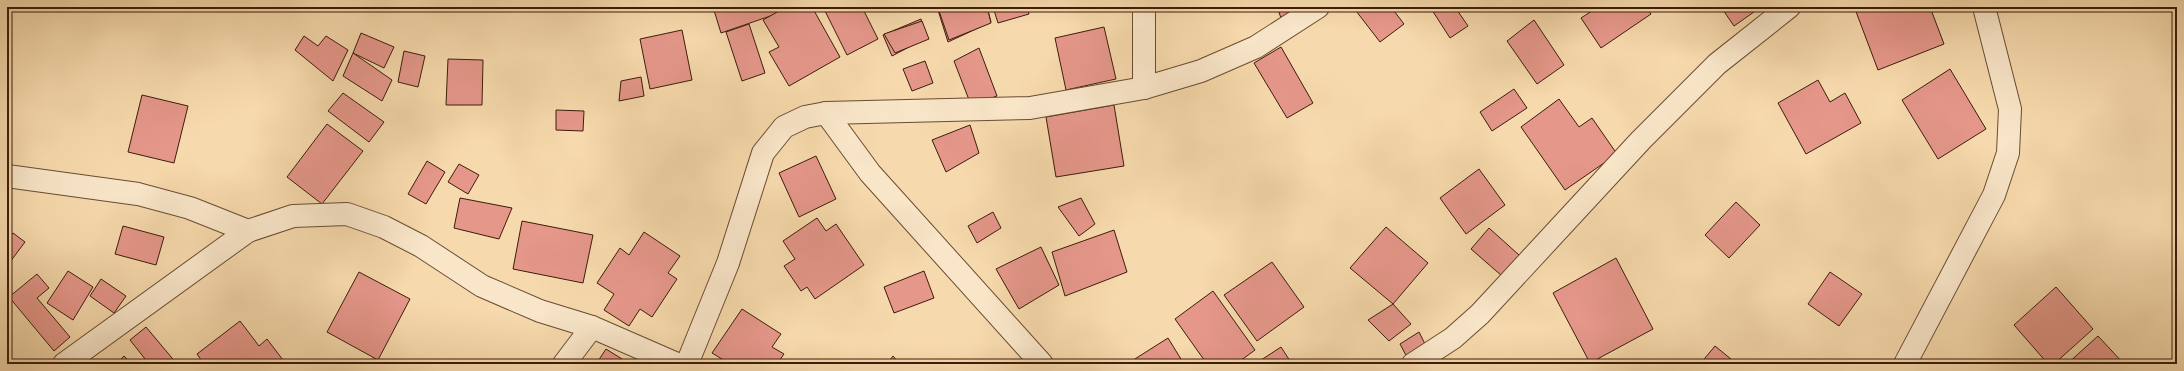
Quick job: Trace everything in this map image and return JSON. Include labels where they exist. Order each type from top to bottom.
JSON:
[{"type":"street","points":[[1144,7],[1144,88]]},
{"type":"street","points":[[687,364],[728,263],[763,153],[784,127],[805,117],[826,114],[1030,108],[1144,88],[1201,71],[1256,47],[1318,7]]},
{"type":"street","points":[[1413,364],[1453,338],[1480,314],[1640,140],[1700,80],[1717,64],[1789,7]]},
{"type":"street","points":[[1905,364],[1994,195],[2008,154],[2010,109],[1984,7]]},
{"type":"street","points":[[826,114],[870,173],[1042,364]]},
{"type":"street","points":[[7,176],[138,194],[190,208],[248,231]]},
{"type":"street","points":[[64,364],[248,231],[293,216],[347,214],[384,227],[421,246],[482,286],[540,311],[592,327],[677,364]]},
{"type":"street","points":[[564,364],[592,327]]},
{"type":"building","points":[[713,7],[781,7],[782,12],[721,33]]},
{"type":"building","points":[[786,7],[812,7],[840,57],[789,86],[769,52],[779,47],[763,20]]},
{"type":"building","points":[[823,7],[862,7],[878,39],[847,55]]},
{"type":"building","points":[[937,7],[987,7],[991,22],[948,42]]},
{"type":"building","points":[[987,7],[991,23],[949,40],[938,8]]},
{"type":"building","points":[[993,7],[1027,7],[1029,14],[998,23]]},
{"type":"building","points":[[1277,7],[1306,7],[1281,18]]},
{"type":"building","points":[[1353,7],[1391,7],[1404,24],[1380,42]]},
{"type":"building","points":[[1430,7],[1455,7],[1468,26],[1450,38]]},
{"type":"building","points":[[1598,7],[1646,7],[1651,14],[1601,48],[1581,18]]},
{"type":"building","points":[[1721,7],[1761,7],[1734,26]]},
{"type":"building","points":[[1861,7],[1930,7],[1944,44],[1878,70],[1855,9]]},
{"type":"building","points":[[921,19],[926,38],[892,56],[883,35]]},
{"type":"building","points":[[1534,20],[1564,65],[1537,84],[1507,41]]},
{"type":"building","points":[[922,21],[929,39],[895,53],[884,34]]},
{"type":"building","points":[[749,24],[765,73],[742,81],[726,32]]},
{"type":"building","points":[[1104,27],[1116,79],[1066,90],[1055,38]]},
{"type":"building","points":[[682,30],[692,80],[650,89],[640,39]]},
{"type":"building","points":[[361,33],[394,47],[384,68],[353,53]]},
{"type":"building","points":[[304,36],[318,46],[326,36],[348,50],[333,81],[295,50]]},
{"type":"building","points":[[1281,47],[1313,103],[1287,118],[1254,63]]},
{"type":"building","points":[[979,48],[997,96],[971,105],[954,61]]},
{"type":"building","points":[[404,51],[425,56],[418,87],[398,82]]},
{"type":"building","points":[[353,53],[392,80],[382,101],[343,76]]},
{"type":"building","points":[[448,59],[483,60],[482,105],[446,105]]},
{"type":"building","points":[[925,61],[933,83],[912,91],[903,69]]},
{"type":"building","points":[[1950,69],[1986,129],[1938,159],[1902,100]]},
{"type":"building","points":[[641,77],[644,96],[619,101],[621,81]]},
{"type":"building","points":[[1818,80],[1830,102],[1845,93],[1861,123],[1806,154],[1778,103]]},
{"type":"building","points":[[1514,89],[1527,108],[1492,131],[1480,112]]},
{"type":"building","points":[[343,93],[384,122],[369,142],[328,111]]},
{"type":"building","points":[[142,95],[188,106],[174,163],[128,152]]},
{"type":"building","points":[[1559,99],[1579,127],[1592,118],[1617,154],[1565,190],[1521,127]]},
{"type":"building","points":[[1114,105],[1124,166],[1056,177],[1046,117]]},
{"type":"building","points":[[556,110],[584,111],[583,131],[556,130]]},
{"type":"building","points":[[327,124],[363,151],[322,204],[287,177]]},
{"type":"building","points":[[970,125],[979,153],[946,172],[932,140]]},
{"type":"building","points":[[816,156],[836,199],[799,217],[779,173]]},
{"type":"building","points":[[427,161],[445,172],[426,204],[408,194]]},
{"type":"building","points":[[459,164],[479,175],[468,194],[448,182]]},
{"type":"building","points":[[1479,169],[1505,205],[1466,234],[1440,198]]},
{"type":"building","points":[[460,198],[512,208],[499,239],[454,228]]},
{"type":"building","points":[[1081,198],[1095,224],[1079,236],[1058,207]]},
{"type":"building","points":[[1736,202],[1760,225],[1729,258],[1705,235]]},
{"type":"building","points":[[993,212],[1001,228],[977,243],[968,226]]},
{"type":"building","points":[[817,218],[826,231],[836,224],[864,265],[815,299],[807,287],[801,291],[784,266],[795,259],[783,241]]},
{"type":"building","points":[[522,221],[593,235],[583,283],[513,269]]},
{"type":"building","points":[[123,226],[164,237],[156,265],[115,254]]},
{"type":"building","points":[[1386,227],[1428,263],[1393,304],[1350,268]]},
{"type":"building","points":[[1489,228],[1519,255],[1502,276],[1471,249]]},
{"type":"building","points":[[1114,230],[1127,272],[1065,296],[1052,252]]},
{"type":"building","points":[[644,232],[680,256],[668,273],[677,279],[652,317],[640,309],[629,326],[604,310],[614,294],[597,283],[620,248],[629,255]]},
{"type":"building","points":[[13,233],[25,242],[7,266],[7,241]]},
{"type":"building","points":[[1041,247],[1059,285],[1019,309],[996,269]]},
{"type":"building","points":[[1616,258],[1653,329],[1590,363],[1553,293]]},
{"type":"building","points":[[1272,262],[1304,307],[1257,341],[1224,295]]},
{"type":"building","points":[[68,271],[93,287],[73,320],[47,303]]},
{"type":"building","points":[[924,271],[934,298],[894,313],[884,287]]},
{"type":"building","points":[[359,272],[410,299],[378,360],[327,332]]},
{"type":"building","points":[[1830,272],[1862,294],[1839,326],[1808,304]]},
{"type":"building","points":[[37,274],[49,288],[37,298],[70,337],[54,351],[9,297]]},
{"type":"building","points":[[101,279],[126,296],[114,313],[90,296]]},
{"type":"building","points":[[2056,287],[2093,329],[2054,364],[2048,364],[2014,325]]},
{"type":"building","points":[[1213,291],[1255,350],[1236,364],[1207,364],[1175,319]]},
{"type":"building","points":[[1393,304],[1411,324],[1389,341],[1368,320]]},
{"type":"building","points":[[742,309],[781,334],[772,347],[784,354],[777,364],[730,364],[712,353]]},
{"type":"building","points":[[240,321],[259,346],[267,339],[283,360],[278,364],[204,364],[197,354]]},
{"type":"building","points":[[146,327],[177,364],[149,364],[130,340]]},
{"type":"building","points":[[1419,332],[1425,344],[1408,359],[1400,344]]},
{"type":"building","points":[[2098,336],[2124,364],[2067,364]]},
{"type":"building","points":[[1168,338],[1184,364],[1127,364]]},
{"type":"building","points":[[1715,346],[1737,364],[1700,364]]},
{"type":"building","points":[[1281,347],[1292,364],[1255,364]]},
{"type":"building","points":[[606,349],[630,364],[596,364]]},
{"type":"building","points":[[124,356],[132,364],[116,364]]},
{"type":"building","points":[[893,356],[900,364],[887,364]]},
{"type":"building","points":[[816,359],[822,364],[812,364]]}]
